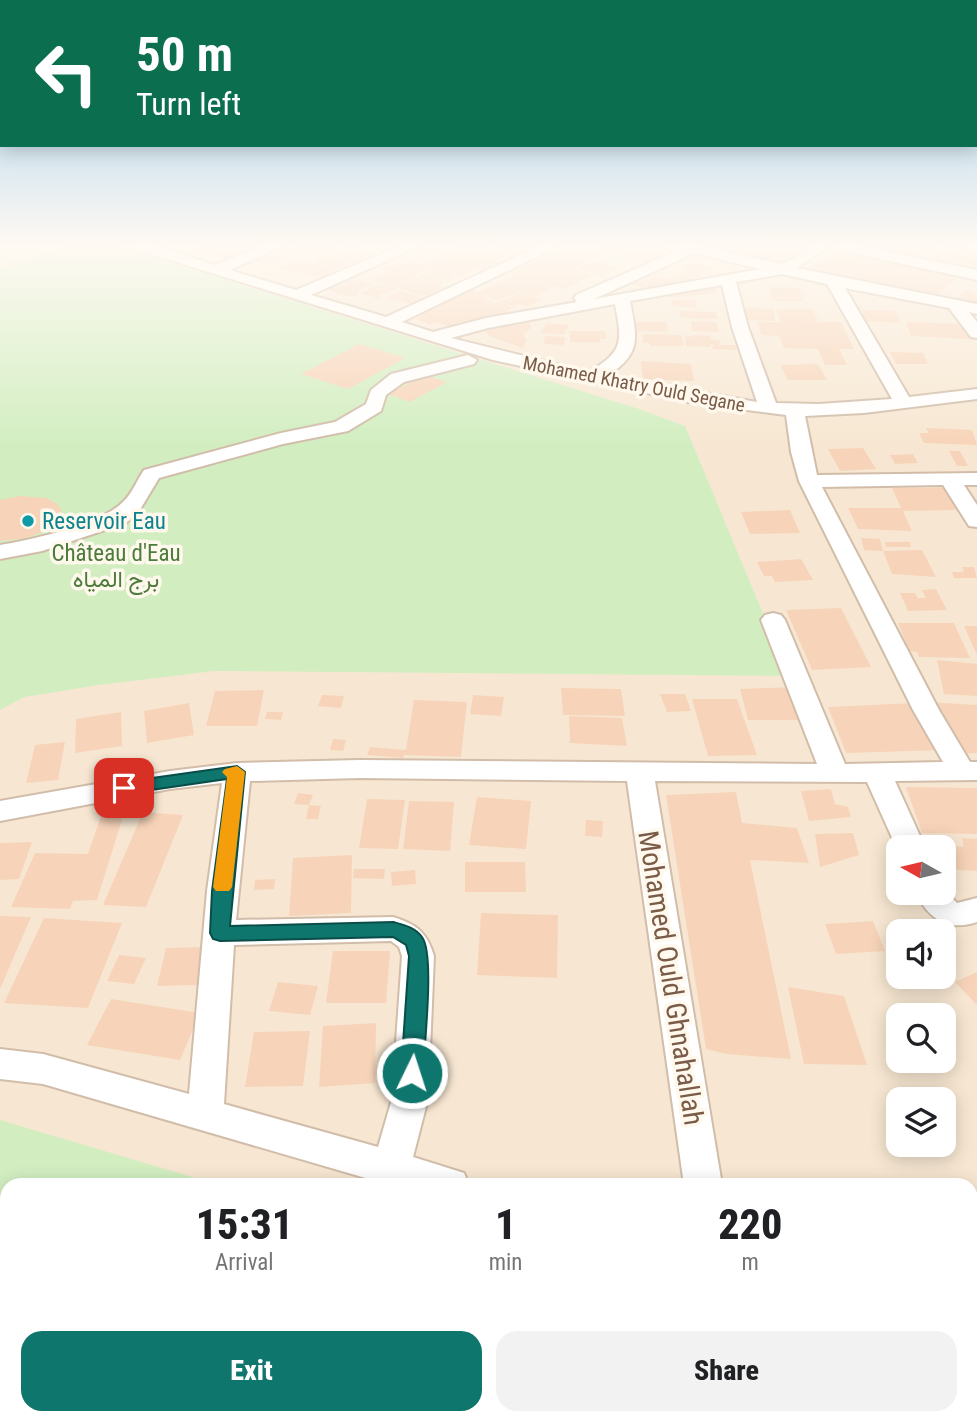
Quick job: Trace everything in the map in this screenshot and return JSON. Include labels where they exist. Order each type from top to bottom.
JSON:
[{"type":"street","name":"Mohamed Khatry Ould Segane","points":[[353,312],[524,364],[703,400],[794,410],[977,394]]},
{"type":"street","points":[[387,323],[410,312]]},
{"type":"street","points":[[434,337],[486,323],[551,312]]},
{"type":"street","points":[[592,378],[622,360],[628,349],[624,312]]},
{"type":"street","points":[[736,312],[768,408]]},
{"type":"street","points":[[852,312],[903,402]]},
{"type":"street","points":[[969,312],[977,333]]},
{"type":"street","points":[[0,552],[34,546],[118,518],[134,504],[151,474],[281,439],[341,427],[374,407],[375,397],[383,387],[415,371],[468,360]]},
{"type":"street","points":[[794,410],[809,481],[926,710],[969,771]]},
{"type":"street","points":[[950,480],[977,521]]},
{"type":"street","points":[[809,481],[977,480]]},
{"type":"street","points":[[773,620],[835,773]]},
{"type":"street","points":[[0,811],[170,780],[237,772],[360,769],[835,773],[969,771]]},
{"type":"street","name":"Mohamed Ould Ghnahallah","points":[[640,771],[702,1178]]},
{"type":"street","points":[[205,1115],[222,891],[237,772]]},
{"type":"street","points":[[877,772],[905,835]]},
{"type":"street","points":[[939,905],[949,914],[960,916],[977,910]]},
{"type":"street","points":[[0,1064],[43,1069],[205,1115],[390,1177],[411,1086],[418,956],[415,941],[406,933],[393,929],[220,933]]},
{"type":"shaded area","points":[[0,312],[977,312],[977,1178],[0,1178]]},
{"type":"green space","name":"Château d'Eau برج المياه","points":[[0,312],[330,312],[639,409],[685,426],[789,676],[214,671],[24,697],[0,710]]},
{"type":"green space","points":[[0,1120],[195,1178],[0,1178]]},
{"type":"building","points":[[428,312],[509,313],[496,316],[501,318],[448,326],[415,319]]},
{"type":"building","points":[[679,312],[716,312],[718,319],[681,318]]},
{"type":"building","points":[[746,312],[774,312],[775,321],[747,320]]},
{"type":"building","points":[[777,312],[814,312],[818,321],[803,322],[841,322],[854,349],[839,349],[847,365],[825,365],[818,349],[784,348],[779,336],[762,335],[757,322],[781,322]]},
{"type":"building","points":[[863,312],[896,312],[900,323],[865,321]]},
{"type":"building","points":[[534,318],[529,323],[532,327],[523,335],[527,340],[523,348],[489,336],[485,331],[495,321]]},
{"type":"building","points":[[691,321],[717,322],[719,332],[692,331]]},
{"type":"building","points":[[633,322],[666,322],[668,332],[634,331]]},
{"type":"building","points":[[906,322],[963,324],[970,339],[911,336]]},
{"type":"building","points":[[546,323],[569,325],[564,335],[541,333]]},
{"type":"building","points":[[570,331],[605,331],[606,339],[600,339],[600,342],[570,342]]},
{"type":"building","points":[[643,334],[681,335],[684,346],[650,346],[649,343],[643,343]]},
{"type":"building","points":[[545,336],[565,337],[564,345],[544,344]]},
{"type":"building","points":[[711,336],[709,339],[720,341],[719,345],[735,345],[736,350],[712,349],[713,344],[710,347],[686,346],[685,337]]},
{"type":"building","points":[[359,344],[405,358],[348,389],[301,374]]},
{"type":"building","points":[[890,352],[923,353],[928,364],[896,364]]},
{"type":"building","points":[[641,361],[691,364],[694,381],[643,379]]},
{"type":"building","points":[[818,364],[827,380],[788,380],[780,365]]},
{"type":"building","points":[[425,375],[447,382],[410,402],[388,394]]},
{"type":"building","points":[[926,428],[972,430],[977,445],[924,443],[919,433],[929,433]]},
{"type":"building","points":[[863,448],[876,469],[840,471],[828,449]]},
{"type":"building","points":[[949,451],[960,451],[968,466],[957,466]]},
{"type":"building","points":[[913,454],[918,463],[895,464],[890,455]]},
{"type":"building","points":[[892,488],[947,488],[956,510],[903,511],[912,531],[858,529],[848,508],[901,508]]},
{"type":"building","name":"Reservoir Eau","points":[[20,496],[46,498],[56,503],[61,509],[60,517],[42,532],[27,538],[0,541],[0,500]]},
{"type":"building","points":[[790,510],[800,533],[750,534],[741,512]]},
{"type":"building","points":[[861,538],[880,539],[883,551],[864,550]]},
{"type":"building","points":[[885,542],[910,542],[911,547],[886,547]]},
{"type":"building","points":[[922,550],[936,577],[892,574],[883,551]]},
{"type":"building","points":[[801,559],[813,580],[775,582],[772,576],[764,576],[757,562]]},
{"type":"building","points":[[962,567],[974,567],[977,578],[954,578],[952,572],[964,572]]},
{"type":"building","points":[[936,589],[947,610],[908,611],[900,593],[915,593],[918,598],[926,598],[922,590]]},
{"type":"building","points":[[841,608],[871,667],[812,670],[786,610]]},
{"type":"building","points":[[898,623],[954,623],[970,658],[919,657],[917,652],[909,651]]},
{"type":"building","points":[[964,626],[977,626],[977,655]]},
{"type":"building","points":[[937,660],[977,664],[977,696],[944,694]]},
{"type":"building","points":[[792,687],[805,720],[748,720],[740,689]]},
{"type":"building","points":[[561,688],[621,689],[625,716],[563,715]]},
{"type":"building","points":[[264,690],[257,726],[206,726],[215,691]]},
{"type":"building","points":[[660,694],[685,694],[691,711],[667,712]]},
{"type":"building","points":[[322,695],[344,696],[341,708],[318,706]]},
{"type":"building","points":[[473,695],[504,697],[501,716],[470,714]]},
{"type":"building","points":[[692,699],[737,699],[757,755],[708,756]]},
{"type":"building","points":[[414,700],[467,702],[461,757],[404,755],[403,758],[367,755],[370,747],[406,750]]},
{"type":"building","points":[[928,702],[977,705],[977,753],[959,754]]},
{"type":"building","points":[[189,703],[194,735],[147,743],[144,711]]},
{"type":"building","points":[[915,703],[944,750],[846,753],[828,707]]},
{"type":"building","points":[[121,712],[122,746],[75,753],[76,719]]},
{"type":"building","points":[[267,712],[283,712],[281,720],[265,719]]},
{"type":"building","points":[[569,716],[622,718],[627,746],[570,743]]},
{"type":"building","points":[[333,739],[346,740],[343,751],[330,750]]},
{"type":"building","points":[[65,742],[58,780],[26,783],[35,745]]},
{"type":"building","points":[[906,787],[977,788],[977,834],[922,833]]},
{"type":"building","points":[[831,789],[835,804],[848,807],[851,817],[809,821],[801,791]]},
{"type":"building","points":[[736,792],[742,823],[797,828],[809,863],[750,860],[791,1059],[726,1054],[706,1049],[666,795]]},
{"type":"building","points":[[298,793],[313,795],[309,805],[294,804]]},
{"type":"building","points":[[477,797],[531,801],[526,849],[469,845]]},
{"type":"building","points":[[367,799],[405,800],[398,849],[359,848]]},
{"type":"building","points":[[409,801],[454,802],[450,851],[403,849]]},
{"type":"building","points":[[309,805],[321,806],[318,819],[306,819]]},
{"type":"building","points":[[143,812],[183,815],[146,907],[103,905]]},
{"type":"building","points":[[102,813],[124,813],[97,900],[73,901],[70,909],[11,907],[35,853],[88,854]]},
{"type":"building","points":[[586,820],[603,821],[602,837],[585,836]]},
{"type":"building","points":[[853,833],[859,855],[820,867],[815,834]]},
{"type":"building","points":[[962,838],[977,839],[977,871],[956,870],[956,846],[964,847]]},
{"type":"building","points":[[32,842],[19,879],[0,880],[0,843]]},
{"type":"building","points":[[352,855],[351,913],[289,916],[293,858]]},
{"type":"building","points":[[465,862],[525,862],[526,892],[465,892]]},
{"type":"building","points":[[354,869],[385,869],[384,879],[353,878]]},
{"type":"building","points":[[415,870],[416,884],[392,886],[391,872]]},
{"type":"building","points":[[275,879],[274,889],[254,890],[255,880]]},
{"type":"building","points":[[481,913],[558,915],[557,978],[477,975]]},
{"type":"building","points":[[0,916],[31,917],[0,989]]},
{"type":"building","points":[[44,918],[122,923],[88,1008],[4,1003]]},
{"type":"building","points":[[873,921],[885,951],[836,954],[825,924]]},
{"type":"building","points":[[207,947],[199,985],[157,986],[166,948]]},
{"type":"building","points":[[333,951],[390,951],[386,1003],[326,1003]]},
{"type":"building","points":[[119,955],[146,958],[134,984],[107,981]]},
{"type":"building","points":[[977,972],[977,1005],[956,983]]},
{"type":"building","points":[[278,982],[318,986],[310,1015],[269,1011]]},
{"type":"building","points":[[788,987],[844,996],[867,1065],[804,1064]]},
{"type":"building","points":[[111,999],[200,1013],[180,1060],[87,1045]]},
{"type":"building","points":[[376,1023],[375,1083],[319,1087],[323,1026]]},
{"type":"building","points":[[310,1031],[303,1086],[245,1087],[254,1032]]},
{"type":"slow traffic","points":[[222,887],[237,772],[231,772]]},
{"type":"place","name":"Reservoir Eau","points":[[28,521]]},
{"type":"route","points":[[124,788],[237,772],[222,891],[220,933],[393,929],[406,933],[415,941],[418,956],[412,1073]]}]
